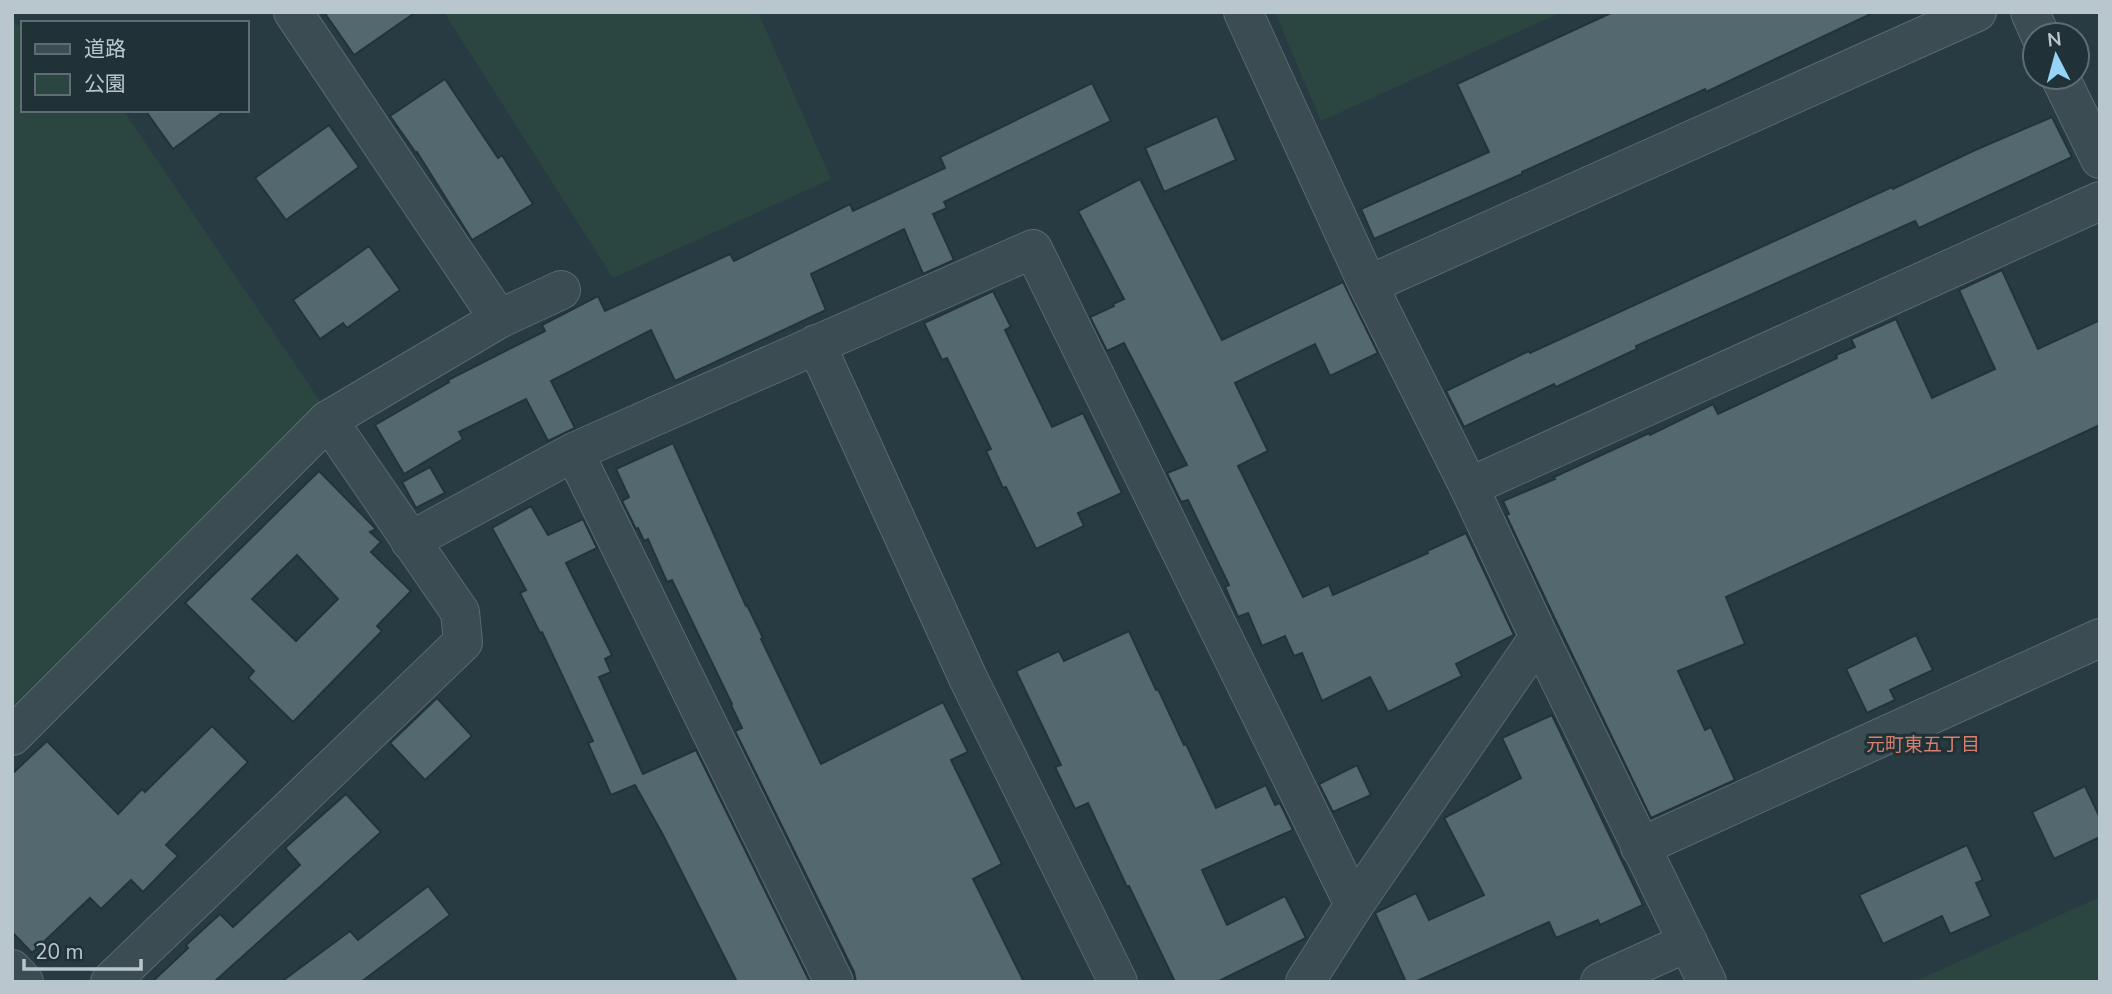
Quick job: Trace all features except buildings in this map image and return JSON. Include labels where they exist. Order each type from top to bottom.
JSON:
[{"type":"street","points":[[293,12],[499,319]]},
{"type":"street","points":[[1242,12],[1368,285],[1469,487],[1707,982]]},
{"type":"street","points":[[1368,285],[1977,12]]},
{"type":"street","points":[[2067,91],[2100,159]]},
{"type":"street","points":[[1469,487],[2100,201]]},
{"type":"street","points":[[410,541],[574,452],[1033,249],[1354,905]]},
{"type":"street","points":[[12,736],[328,420],[499,319],[561,290]]},
{"type":"street","points":[[816,344],[968,678],[1118,982]]},
{"type":"street","points":[[110,982],[463,642],[460,612],[328,420]]},
{"type":"street","points":[[574,452],[834,982]]},
{"type":"street","points":[[1305,982],[1354,905],[1539,637]]},
{"type":"street","points":[[1640,847],[2100,638]]},
{"type":"street","points":[[1600,982],[1688,942]]},
{"type":"street","points":[[12,969],[24,982]]},
{"type":"green space","points":[[444,12],[758,12],[831,179],[613,278]]},
{"type":"green space","points":[[1275,12],[1562,12],[1321,121]]},
{"type":"green space","points":[[12,20],[21,27],[21,112],[124,112],[320,401],[12,707]]},
{"type":"green space","points":[[2100,897],[2100,982],[1914,982]]},
{"type":"district","name":"元町東五丁目","points":[[1923,744]]}]
